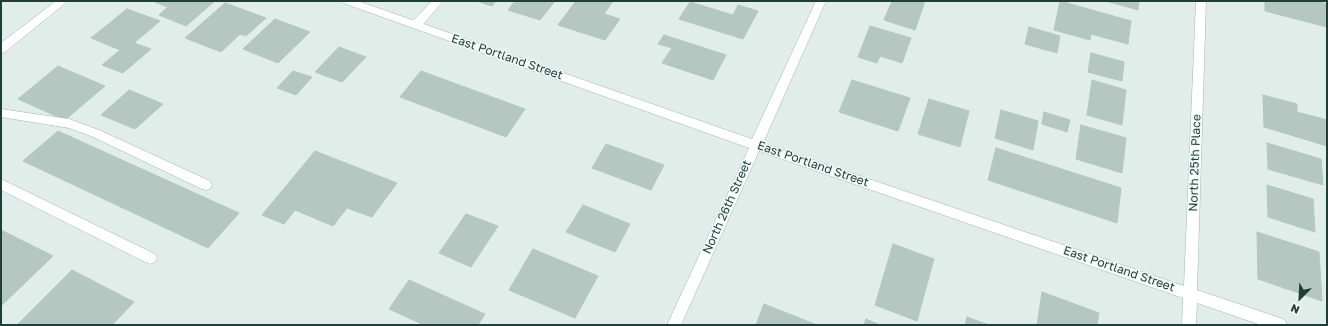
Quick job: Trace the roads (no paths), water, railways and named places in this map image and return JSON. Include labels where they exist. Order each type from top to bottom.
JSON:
[{"type":"street","points":[[1,49],[63,1]]},
{"type":"street","name":"East Portland Street","points":[[347,1],[755,145],[1280,325]]},
{"type":"street","points":[[416,25],[438,1]]},
{"type":"street","name":"North 26th Street","points":[[674,325],[821,1]]},
{"type":"street","name":"North 25th Place","points":[[1189,325],[1200,1]]},
{"type":"street","points":[[1,113],[69,124],[95,133],[206,185]]},
{"type":"street","points":[[1,184],[150,258]]}]
